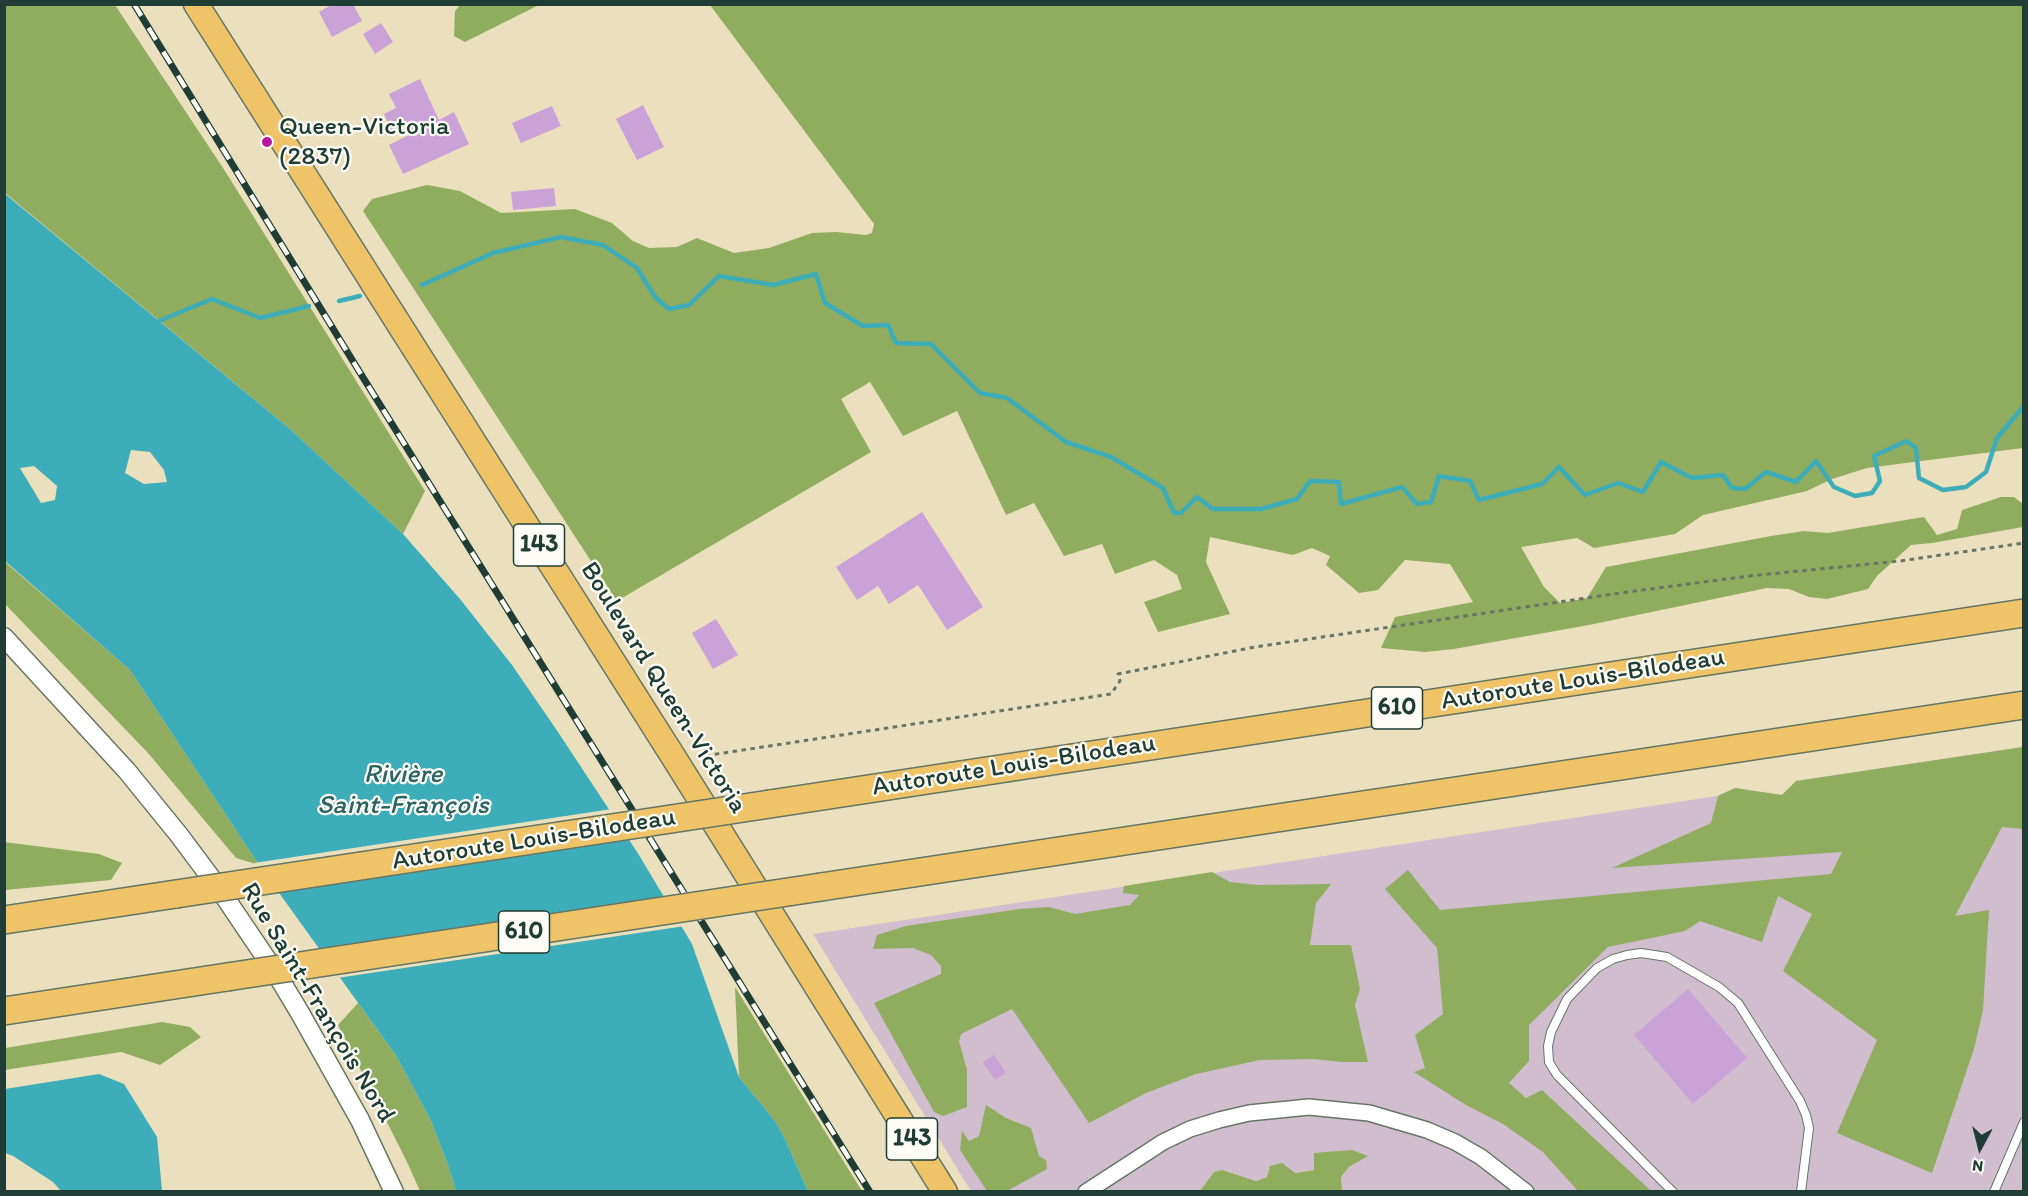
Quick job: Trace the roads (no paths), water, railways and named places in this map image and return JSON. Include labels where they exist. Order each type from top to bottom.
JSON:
[{"type":"highway","name":"Autoroute Louis-Bilodeau","points":[[4,920],[2024,614]]},
{"type":"highway","name":"610","points":[[4,1011],[2024,705]]},
{"type":"main road","name":"Boulevard Queen-Victoria","points":[[196,4],[676,761],[945,1191]]},
{"type":"street","name":"Rue Saint-François Nord","points":[[4,637],[133,777],[190,848],[229,903],[276,973],[310,1031],[363,1126],[394,1191]]},
{"type":"street","name":"Rue Saint-François Nord","points":[[4,651],[46,682]]},
{"type":"street","points":[[1086,1191],[1163,1142],[1191,1129],[1219,1119],[1249,1113],[1279,1108],[1309,1107],[1369,1113],[1427,1130],[1481,1157],[1526,1191]]},
{"type":"lane","points":[[1673,1191],[1557,1075],[1549,1062],[1548,1046],[1551,1032],[1567,999],[1597,968],[1613,959],[1628,955],[1641,953],[1667,957],[1719,987],[1737,1003],[1800,1101],[1806,1115],[1809,1128],[1801,1191]]},
{"type":"lane","points":[[1994,1191],[2024,1122]]},
{"type":"water","name":"Rivière Saint-François","points":[[4,193],[290,429],[403,534],[460,599],[512,665],[558,732],[639,855],[692,944],[739,1077],[775,1121],[808,1191],[456,1191],[431,1121],[397,1057],[259,865],[130,670],[5,561]],"holes":[[[131,450],[150,452],[164,470],[167,482],[144,484],[125,473]],[[34,466],[57,486],[55,500],[41,503],[20,468]]]},
{"type":"water","points":[[99,1074],[124,1084],[157,1137],[162,1191],[61,1191],[53,1182],[5,1153],[5,1089]]},
{"type":"waterway","points":[[422,285],[493,253],[561,237],[603,245],[637,268],[655,297],[669,309],[689,305],[719,276],[773,285],[816,274],[825,303],[863,326],[888,325],[896,343],[931,344],[980,393],[1007,398],[1066,442],[1111,457],[1163,488],[1174,513],[1181,513],[1197,497],[1213,509],[1261,509],[1297,499],[1310,481],[1339,482],[1341,504],[1402,487],[1417,504],[1431,502],[1439,476],[1470,481],[1479,500],[1542,484],[1559,467],[1585,495],[1618,483],[1643,492],[1661,462],[1692,478],[1723,475],[1732,488],[1745,489],[1766,472],[1796,482],[1816,461],[1834,487],[1855,496],[1872,493],[1880,481],[1874,456],[1906,441],[1916,448],[1919,478],[1943,490],[1966,487],[1986,472],[1997,438],[2024,406]]},
{"type":"waterway","points":[[339,301],[360,296]]},
{"type":"waterway","points":[[159,321],[212,299],[260,318],[309,306]]},
{"type":"railway","points":[[134,4],[359,371],[870,1192]]},
{"type":"place","name":"Queen-Victoria (2837)","points":[[267,142]]}]
